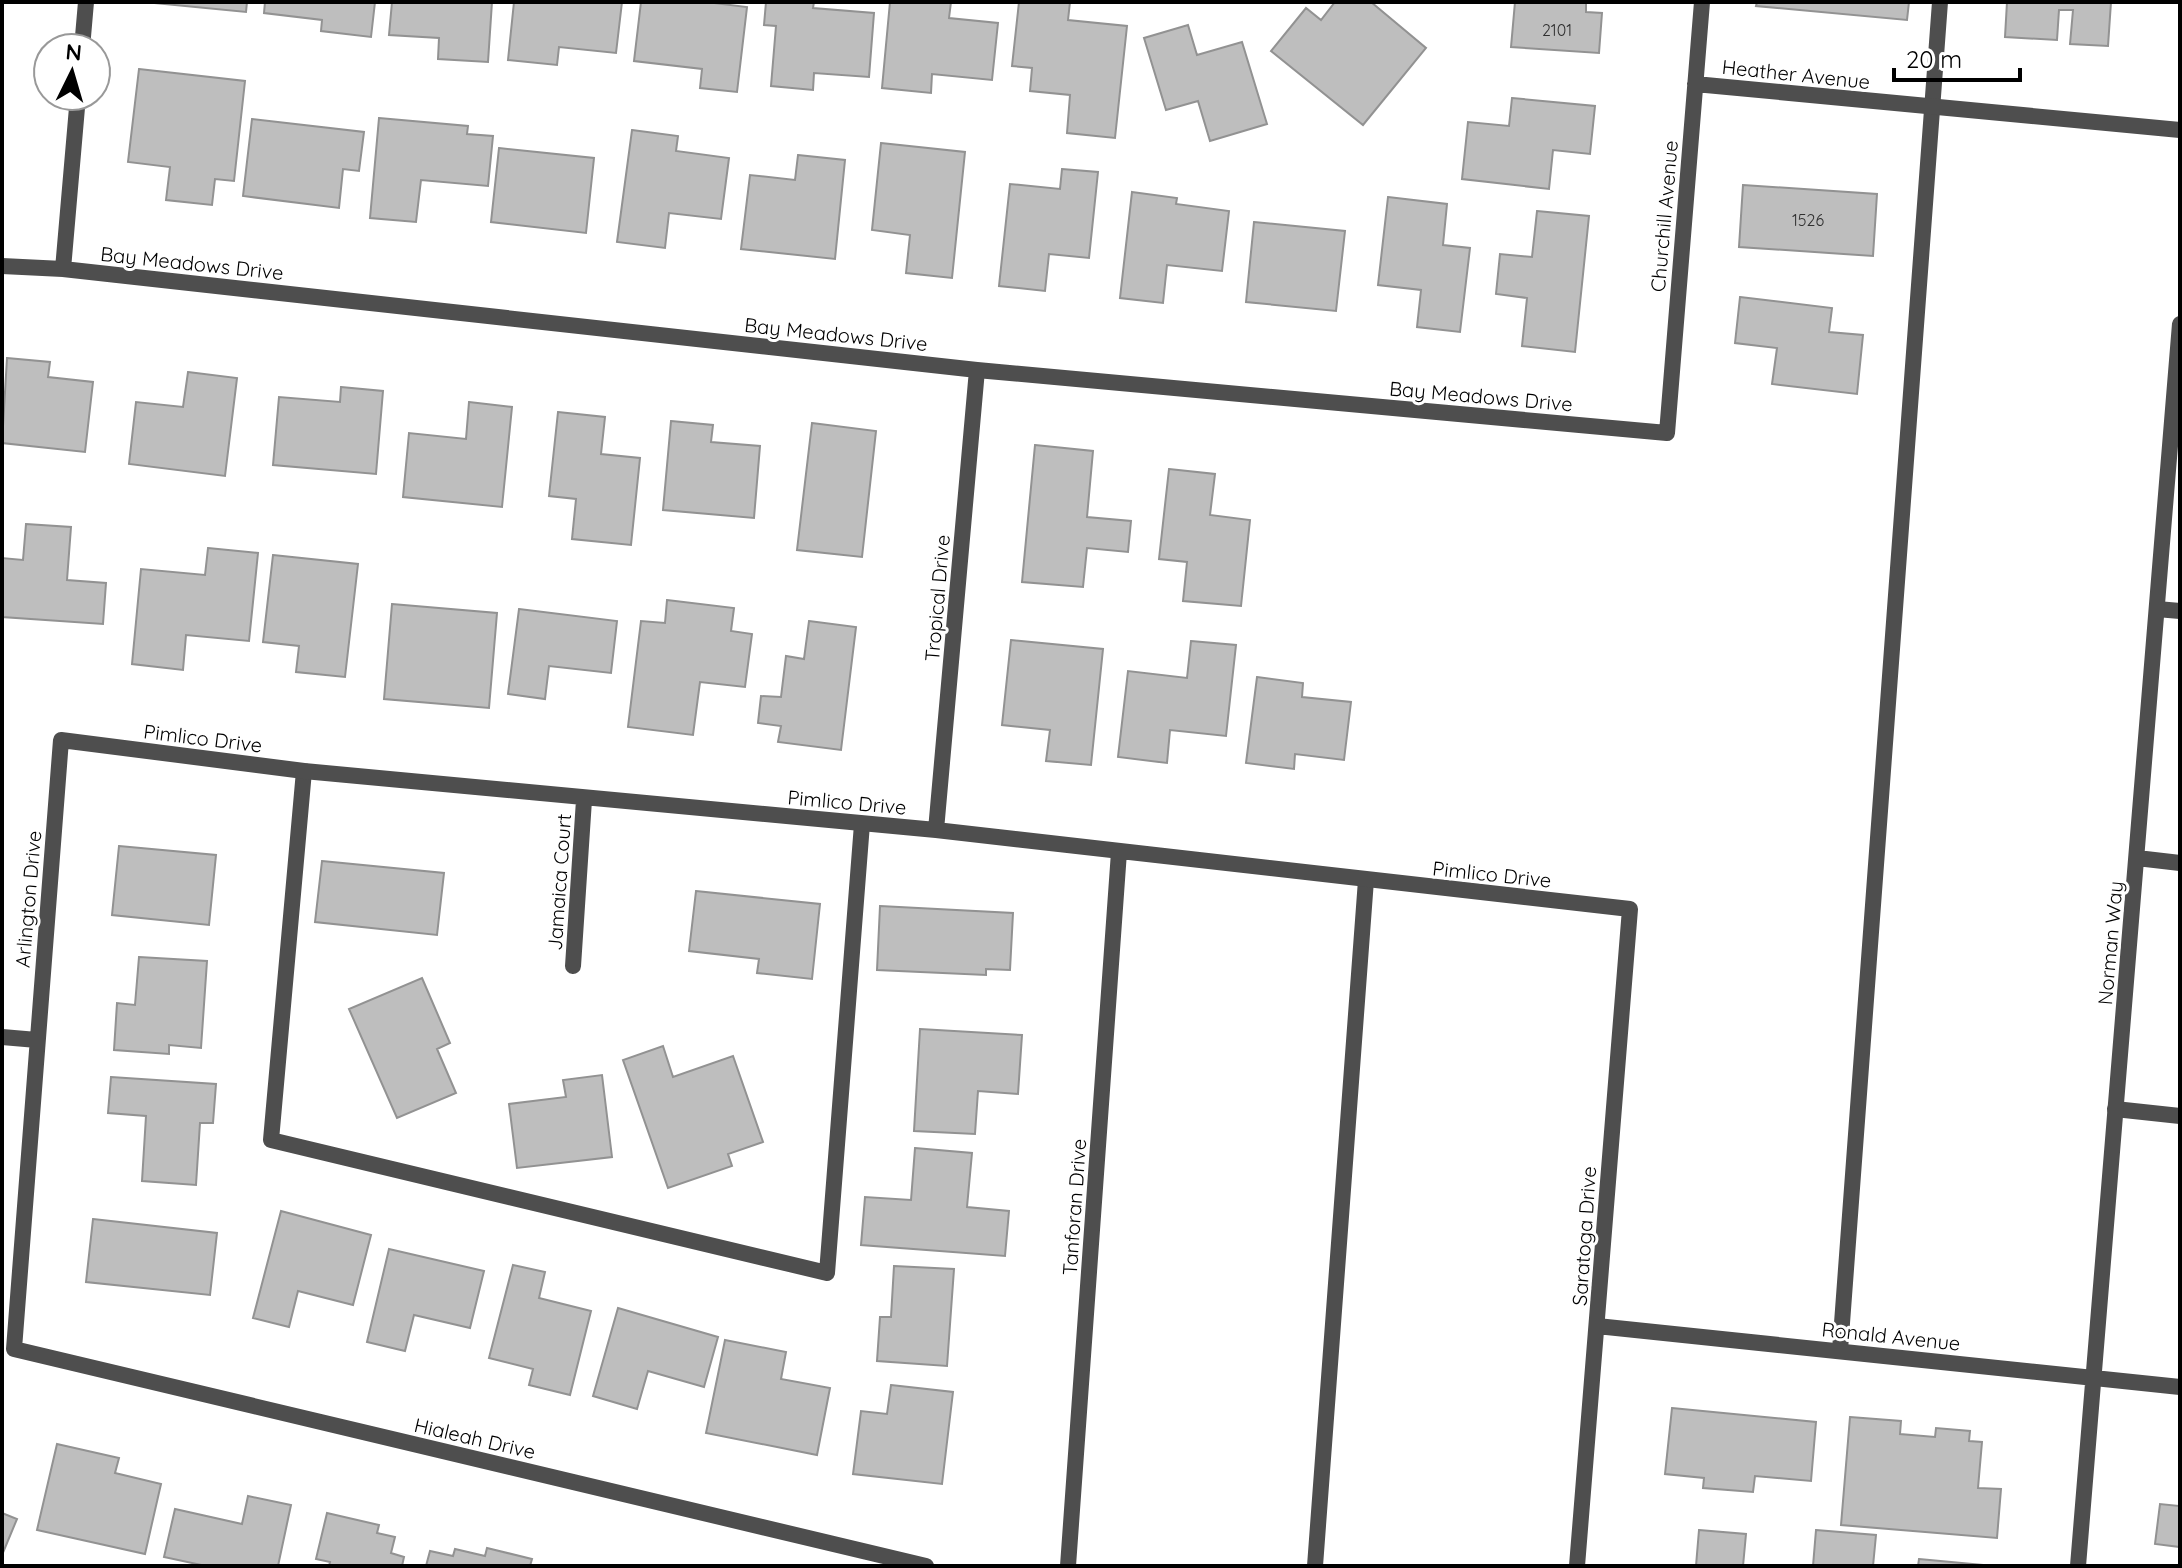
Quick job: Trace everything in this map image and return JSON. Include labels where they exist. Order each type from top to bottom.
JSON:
[{"type":"street","points":[[83,32],[86,2]]},
{"type":"street","name":"Churchill Avenue","points":[[1667,433],[1702,2]]},
{"type":"street","points":[[1840,1350],[1940,2]]},
{"type":"street","name":"Heather Avenue","points":[[1695,84],[2180,130]]},
{"type":"street","points":[[63,269],[77,112]]},
{"type":"street","name":"Bay Meadows Drive","points":[[2,266],[63,269],[977,370],[1667,433]]},
{"type":"street","name":"Norman Way","points":[[2078,1566],[2180,324]]},
{"type":"street","name":"Tropical Drive","points":[[936,830],[977,370]]},
{"type":"street","points":[[2157,609],[2180,611]]},
{"type":"street","name":"Pimlico Drive","points":[[61,740],[304,771],[584,800],[936,830],[1630,909]]},
{"type":"street","name":"Arlington Drive","points":[[14,1349],[61,740]]},
{"type":"street","points":[[304,771],[271,1140],[827,1273],[862,824]]},
{"type":"street","name":"Jamaica Court","points":[[573,966],[584,800]]},
{"type":"street","name":"Tanforan Drive","points":[[1068,1566],[1119,852]]},
{"type":"street","points":[[2137,858],[2180,863]]},
{"type":"street","points":[[1315,1566],[1366,880]]},
{"type":"street","name":"Saratoga Drive","points":[[1577,1566],[1630,909]]},
{"type":"street","points":[[2,1037],[37,1040]]},
{"type":"street","points":[[2115,1109],[2180,1116]]},
{"type":"street","name":"Ronald Avenue","points":[[1597,1326],[2180,1387]]},
{"type":"street","name":"Hialeah Drive","points":[[14,1349],[926,1566]]},
{"type":"building","points":[[144,2],[247,2],[246,12]]},
{"type":"building","points":[[265,2],[375,2],[371,37],[321,31],[322,20],[264,13]]},
{"type":"building","points":[[392,2],[492,2],[488,62],[438,59],[439,38],[389,35]]},
{"type":"building","points":[[514,2],[622,2],[616,53],[559,47],[557,65],[508,60]]},
{"type":"building","points":[[641,2],[706,2],[747,7],[737,92],[700,88],[702,69],[634,61]]},
{"type":"building","points":[[766,2],[814,2],[813,8],[874,13],[869,77],[814,73],[813,90],[771,86],[776,26],[764,25]]},
{"type":"building","points":[[890,2],[951,2],[949,18],[998,23],[992,80],[932,74],[931,93],[882,88]]},
{"type":"building","points":[[1019,2],[1070,2],[1068,20],[1127,26],[1115,138],[1067,133],[1070,95],[1030,91],[1032,68],[1012,66]]},
{"type":"building","points":[[1335,2],[1371,2],[1426,48],[1363,125],[1271,51],[1306,8],[1321,20]]},
{"type":"building","points":[[1515,2],[1586,2],[1586,12],[1602,13],[1599,53],[1511,47]]},
{"type":"building","points":[[1757,2],[1909,2],[1907,20],[1756,6]]},
{"type":"building","points":[[2007,2],[2111,2],[2108,46],[2070,44],[2073,10],[2059,10],[2057,40],[2005,37]]},
{"type":"building","points":[[1188,25],[1197,55],[1242,42],[1267,124],[1210,141],[1198,101],[1166,110],[1144,38]]},
{"type":"building","points":[[139,69],[245,81],[234,181],[215,179],[212,205],[166,200],[170,167],[128,162]]},
{"type":"building","points":[[1512,98],[1595,106],[1590,154],[1553,150],[1549,189],[1462,179],[1468,122],[1509,126]]},
{"type":"building","points":[[379,118],[468,126],[467,134],[493,136],[488,186],[421,180],[416,222],[370,218]]},
{"type":"building","points":[[252,119],[364,132],[359,171],[343,169],[339,208],[243,196]]},
{"type":"building","points":[[632,130],[678,136],[676,151],[729,158],[721,219],[669,213],[665,248],[617,242]]},
{"type":"building","points":[[881,143],[965,152],[952,278],[906,273],[910,235],[872,230]]},
{"type":"building","points":[[499,148],[594,158],[586,233],[491,222]]},
{"type":"building","points":[[798,155],[845,160],[835,259],[741,249],[750,175],[795,180]]},
{"type":"building","points":[[1062,169],[1098,172],[1089,258],[1049,254],[1045,291],[999,286],[1010,184],[1060,189]]},
{"type":"building","points":[[1743,185],[1877,194],[1873,256],[1739,247]]},
{"type":"building","points":[[1132,192],[1177,198],[1176,204],[1229,211],[1222,271],[1167,265],[1163,303],[1120,298]]},
{"type":"building","points":[[1388,197],[1447,204],[1443,245],[1470,248],[1460,332],[1417,327],[1421,290],[1378,285]]},
{"type":"building","points":[[1537,211],[1589,216],[1575,352],[1522,346],[1527,298],[1496,294],[1500,254],[1532,257]]},
{"type":"building","points":[[1254,222],[1345,231],[1336,311],[1246,302]]},
{"type":"building","points":[[1740,297],[1832,308],[1829,332],[1863,335],[1857,394],[1772,384],[1777,348],[1735,343]]},
{"type":"building","points":[[7,358],[50,362],[48,377],[93,382],[85,452],[2,443]]},
{"type":"building","points":[[188,372],[237,378],[225,476],[129,464],[136,402],[183,407]]},
{"type":"building","points":[[341,387],[383,391],[376,474],[273,465],[279,397],[340,402]]},
{"type":"building","points":[[469,402],[512,407],[502,507],[403,497],[409,433],[466,439]]},
{"type":"building","points":[[558,412],[605,417],[601,454],[640,458],[631,545],[572,539],[576,499],[549,496]]},
{"type":"building","points":[[671,421],[713,425],[711,442],[760,446],[754,518],[663,510]]},
{"type":"building","points":[[812,423],[876,431],[862,557],[797,550]]},
{"type":"building","points":[[1035,445],[1093,451],[1087,517],[1131,521],[1128,552],[1087,548],[1083,587],[1022,582]]},
{"type":"building","points":[[1169,469],[1215,474],[1210,515],[1250,520],[1241,606],[1183,601],[1187,562],[1159,559]]},
{"type":"building","points":[[26,524],[71,527],[67,580],[106,583],[103,624],[2,617],[2,558],[23,560]]},
{"type":"building","points":[[208,548],[258,553],[249,641],[186,635],[183,670],[132,664],[141,569],[205,575]]},
{"type":"building","points":[[273,555],[358,564],[345,677],[296,672],[299,646],[263,642]]},
{"type":"building","points":[[667,600],[734,608],[731,631],[752,634],[745,687],[700,682],[693,735],[628,727],[641,621],[665,623]]},
{"type":"building","points":[[392,604],[497,613],[489,708],[384,699]]},
{"type":"building","points":[[519,609],[617,621],[611,673],[549,666],[545,699],[508,694]]},
{"type":"building","points":[[809,621],[856,627],[841,750],[778,742],[781,726],[758,723],[761,696],[781,697],[786,656],[804,659]]},
{"type":"building","points":[[1011,640],[1103,649],[1091,765],[1046,761],[1050,730],[1002,725]]},
{"type":"building","points":[[1191,641],[1236,645],[1226,736],[1170,730],[1167,763],[1118,757],[1128,671],[1187,678]]},
{"type":"building","points":[[1257,677],[1303,683],[1302,697],[1351,702],[1344,760],[1295,754],[1294,769],[1246,763]]},
{"type":"building","points":[[119,846],[216,855],[209,925],[112,915]]},
{"type":"building","points":[[322,861],[444,873],[437,935],[315,922]]},
{"type":"building","points":[[696,891],[820,904],[812,979],[757,973],[759,959],[689,951]]},
{"type":"building","points":[[880,906],[1013,913],[1010,970],[986,969],[986,975],[877,970]]},
{"type":"building","points":[[139,957],[207,961],[201,1048],[169,1045],[169,1054],[114,1050],[117,1003],[135,1005]]},
{"type":"building","points":[[422,978],[450,1043],[437,1049],[456,1093],[397,1118],[349,1009]]},
{"type":"building","points":[[920,1029],[1022,1035],[1018,1094],[978,1091],[975,1134],[914,1131]]},
{"type":"building","points":[[663,1046],[673,1077],[733,1056],[763,1142],[728,1154],[732,1166],[668,1188],[623,1060]]},
{"type":"building","points":[[602,1075],[612,1157],[517,1168],[509,1104],[566,1097],[563,1080]]},
{"type":"building","points":[[111,1077],[216,1084],[213,1123],[200,1123],[196,1185],[142,1181],[146,1116],[108,1113]]},
{"type":"building","points":[[915,1148],[972,1153],[967,1207],[1009,1211],[1005,1256],[861,1245],[865,1197],[911,1200]]},
{"type":"building","points":[[281,1211],[371,1235],[353,1305],[298,1291],[289,1327],[253,1318]]},
{"type":"building","points":[[93,1219],[217,1233],[210,1295],[86,1282]]},
{"type":"building","points":[[389,1249],[484,1271],[470,1328],[414,1315],[405,1351],[367,1342]]},
{"type":"building","points":[[513,1265],[545,1272],[539,1298],[591,1311],[570,1395],[529,1385],[533,1369],[489,1358]]},
{"type":"building","points":[[894,1266],[954,1269],[947,1366],[877,1361],[880,1317],[891,1317]]},
{"type":"building","points":[[618,1308],[718,1337],[704,1387],[648,1371],[637,1409],[593,1396]]},
{"type":"building","points":[[725,1340],[786,1352],[781,1379],[830,1388],[817,1455],[706,1433]]},
{"type":"building","points":[[891,1385],[953,1392],[942,1484],[853,1474],[861,1411],[887,1414]]},
{"type":"building","points":[[1672,1408],[1816,1422],[1811,1481],[1755,1476],[1753,1492],[1703,1488],[1704,1478],[1665,1474]]},
{"type":"building","points":[[1850,1417],[1901,1421],[1900,1434],[1935,1437],[1936,1428],[1970,1431],[1969,1441],[1982,1442],[1978,1488],[2001,1489],[1997,1538],[1841,1525]]},
{"type":"building","points":[[57,1444],[119,1458],[115,1473],[161,1484],[145,1554],[37,1530]]},
{"type":"building","points":[[2180,1495],[2180,1547],[2155,1544],[2160,1504],[2179,1506]]},
{"type":"building","points":[[248,1496],[291,1505],[278,1566],[206,1566],[164,1557],[175,1509],[242,1524]]},
{"type":"building","points":[[2,1513],[17,1519],[2,1555]]},
{"type":"building","points":[[327,1513],[379,1525],[377,1533],[395,1537],[391,1553],[404,1557],[402,1566],[329,1566],[330,1562],[316,1559]]},
{"type":"building","points":[[1699,1530],[1746,1534],[1743,1566],[1696,1566]]},
{"type":"building","points":[[1816,1530],[1876,1535],[1873,1566],[1813,1566]]},
{"type":"building","points":[[487,1548],[532,1559],[530,1566],[426,1566],[430,1551],[453,1556],[455,1549],[485,1556]]},
{"type":"building","points":[[1919,1559],[1994,1566],[1918,1566]]}]
